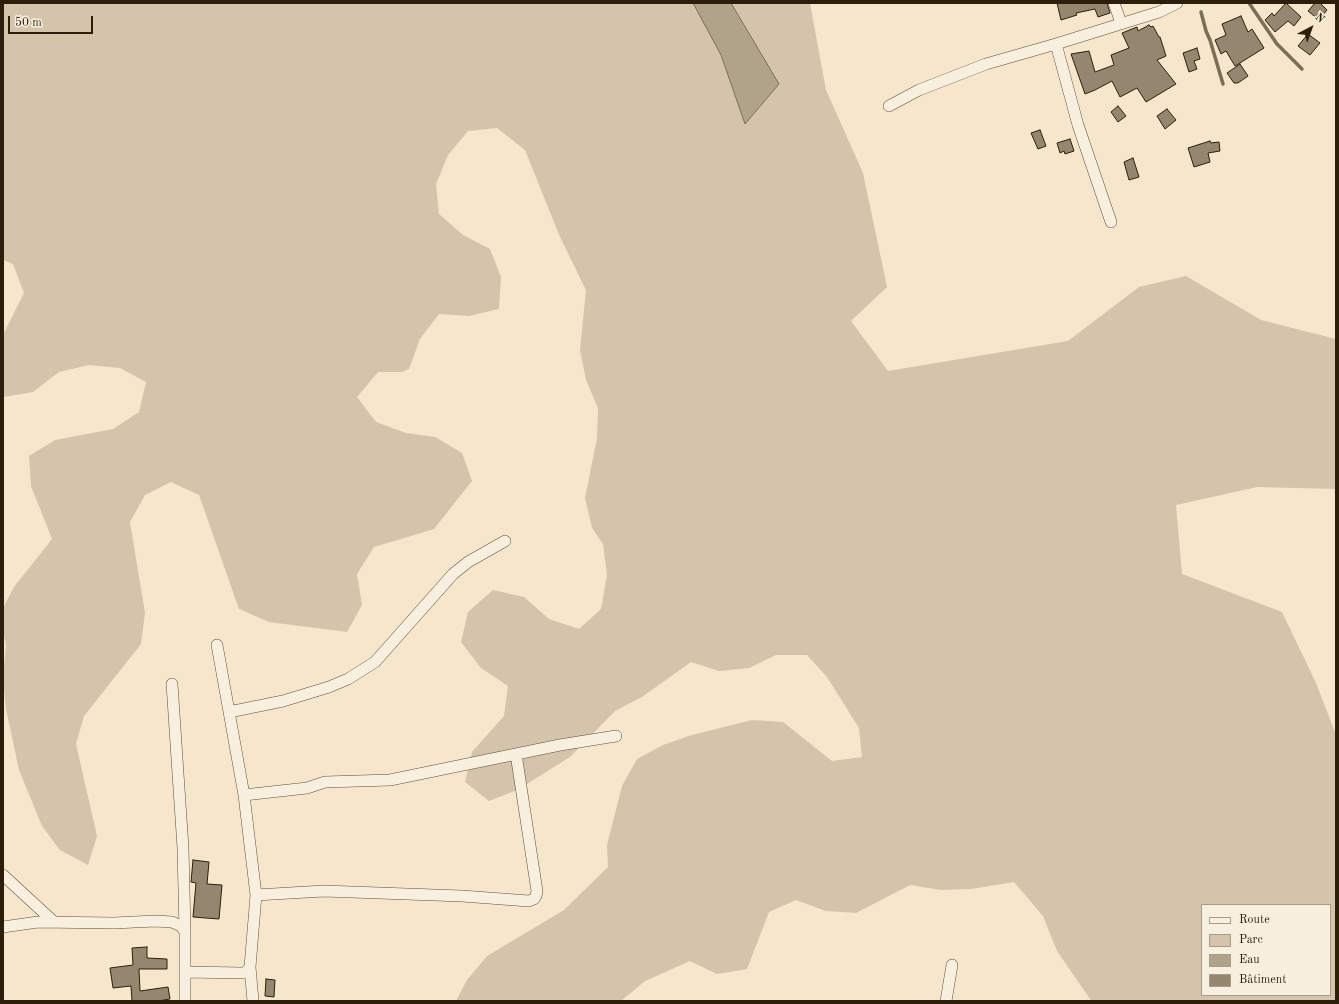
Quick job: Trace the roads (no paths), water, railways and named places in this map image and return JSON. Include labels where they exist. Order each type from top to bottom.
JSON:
[{"type":"street","points":[[1114,3],[1121,24]]},
{"type":"street","points":[[889,106],[919,90],[986,64],[1159,12],[1177,3]]},
{"type":"street","points":[[1056,44],[1078,125],[1111,222]]},
{"type":"street","points":[[229,712],[283,701],[348,680],[375,662],[453,574],[468,562],[505,541]]},
{"type":"street","points":[[217,645],[244,795],[256,895],[250,967],[253,1001]]},
{"type":"street","points":[[172,684],[183,848],[185,1001]]},
{"type":"street","points":[[244,795],[307,788],[325,782],[390,780],[560,745],[616,736]]},
{"type":"street","points":[[256,895],[324,891],[462,896],[529,901],[534,899],[537,891],[516,754]]},
{"type":"street","points":[[3,875],[54,922]]},
{"type":"street","points":[[3,927],[25,923],[114,923],[155,921],[172,922],[181,926],[185,932]]},
{"type":"street","points":[[946,1001],[952,965]]},
{"type":"street","points":[[185,972],[243,973],[250,967]]},
{"type":"water","points":[[693,3],[731,3],[779,84],[745,124],[721,55]]},
{"type":"waterway","points":[[1249,3],[1277,44],[1302,69]]},
{"type":"waterway","points":[[1201,12],[1223,84]]}]
